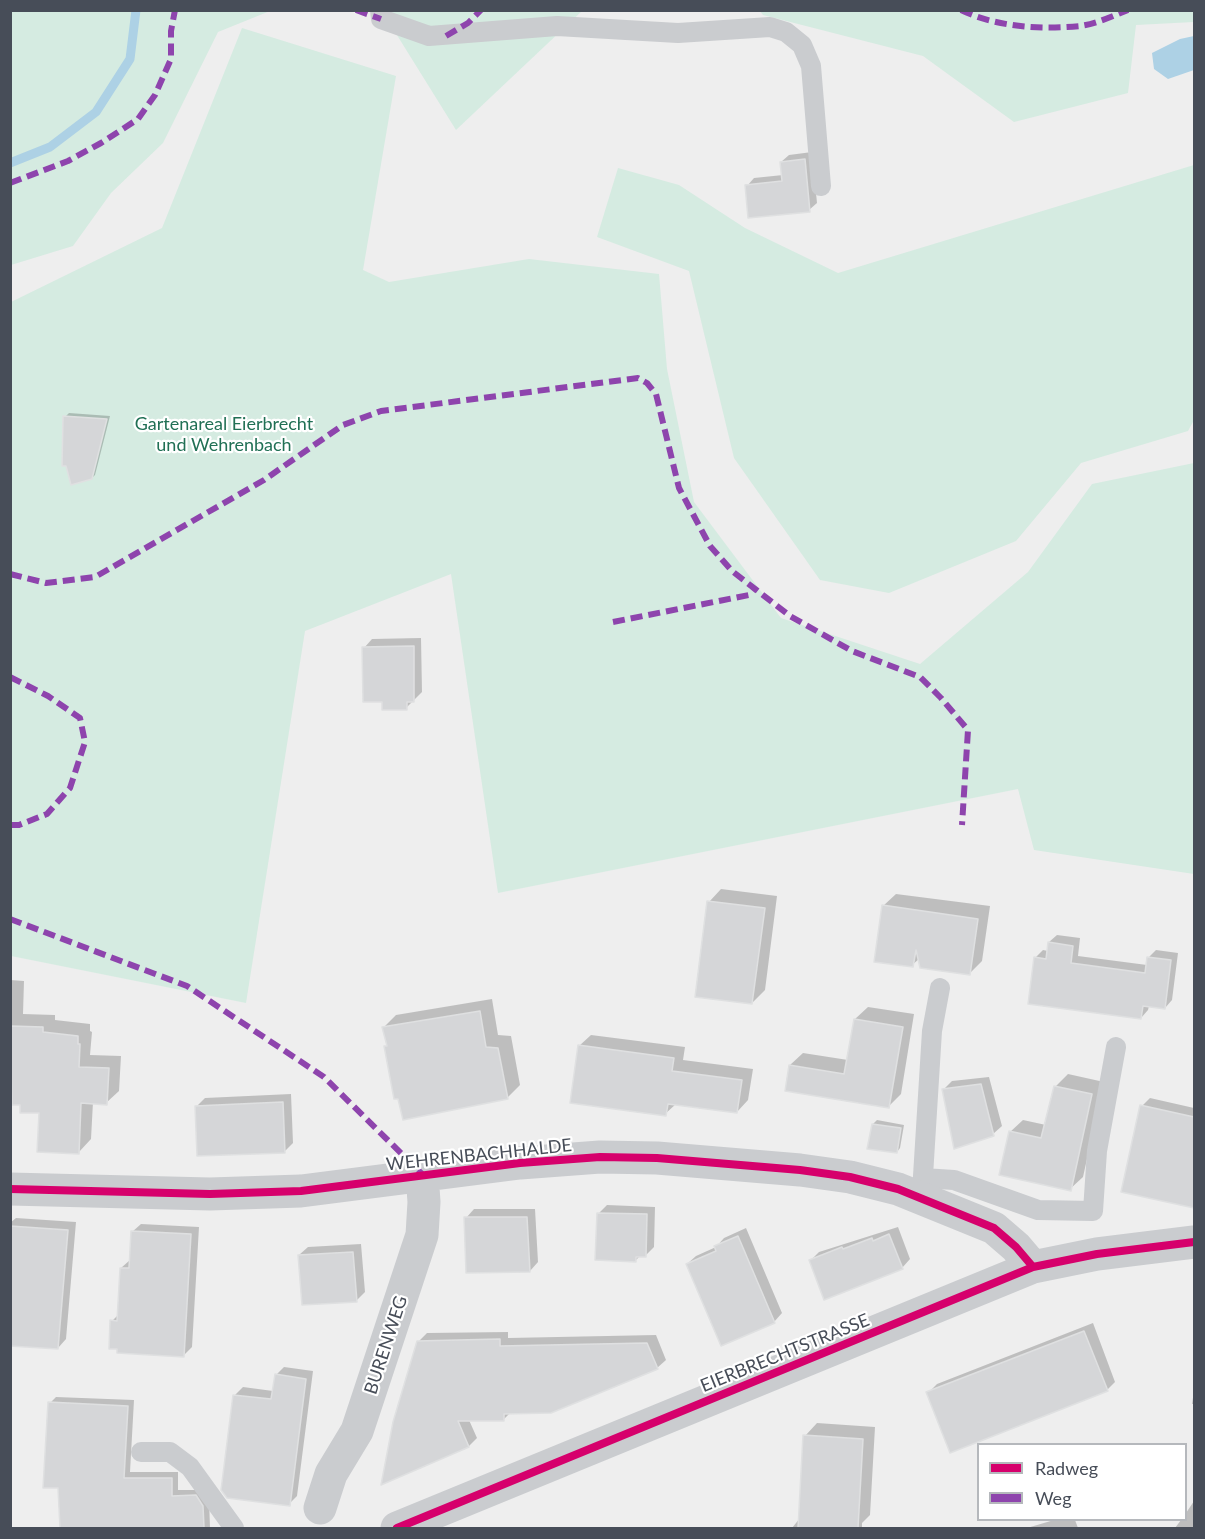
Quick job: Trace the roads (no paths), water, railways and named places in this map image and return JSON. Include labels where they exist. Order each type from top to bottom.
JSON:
[{"type":"street","name":"WEHRENBACHHALDE","points":[[10,1190],[233,1193],[301,1191],[520,1163],[600,1157],[657,1158],[800,1170],[850,1177],[898,1189],[922,1188],[993,1228],[1016,1247],[1033,1267]]},
{"type":"street","name":"BURENWEG","points":[[320,1508],[331,1474],[357,1431],[422,1235],[424,1202],[422,1174]]},
{"type":"street","name":"EIERBRECHTSTRASSE","points":[[397,1528],[1033,1267],[1097,1254],[1194,1242]]},
{"type":"lane","points":[[380,15],[429,36],[557,26],[678,33],[770,27],[786,32],[802,45],[811,66],[822,186]]},
{"type":"lane","points":[[940,987],[932,1031],[922,1188],[954,1180],[1038,1210],[1093,1211],[1097,1151],[1116,1047]]},
{"type":"lane","points":[[141,1452],[170,1452],[190,1467],[234,1528]]},
{"type":"water","points":[[1194,36],[1194,70],[1168,79],[1154,69],[1152,53],[1180,39]]},
{"type":"waterway","points":[[10,163],[50,147],[96,112],[130,59],[136,10]]},
{"type":"park label","name":"Gartenareal Eierbrecht und Wehrenbach","points":[[224,434]]}]
